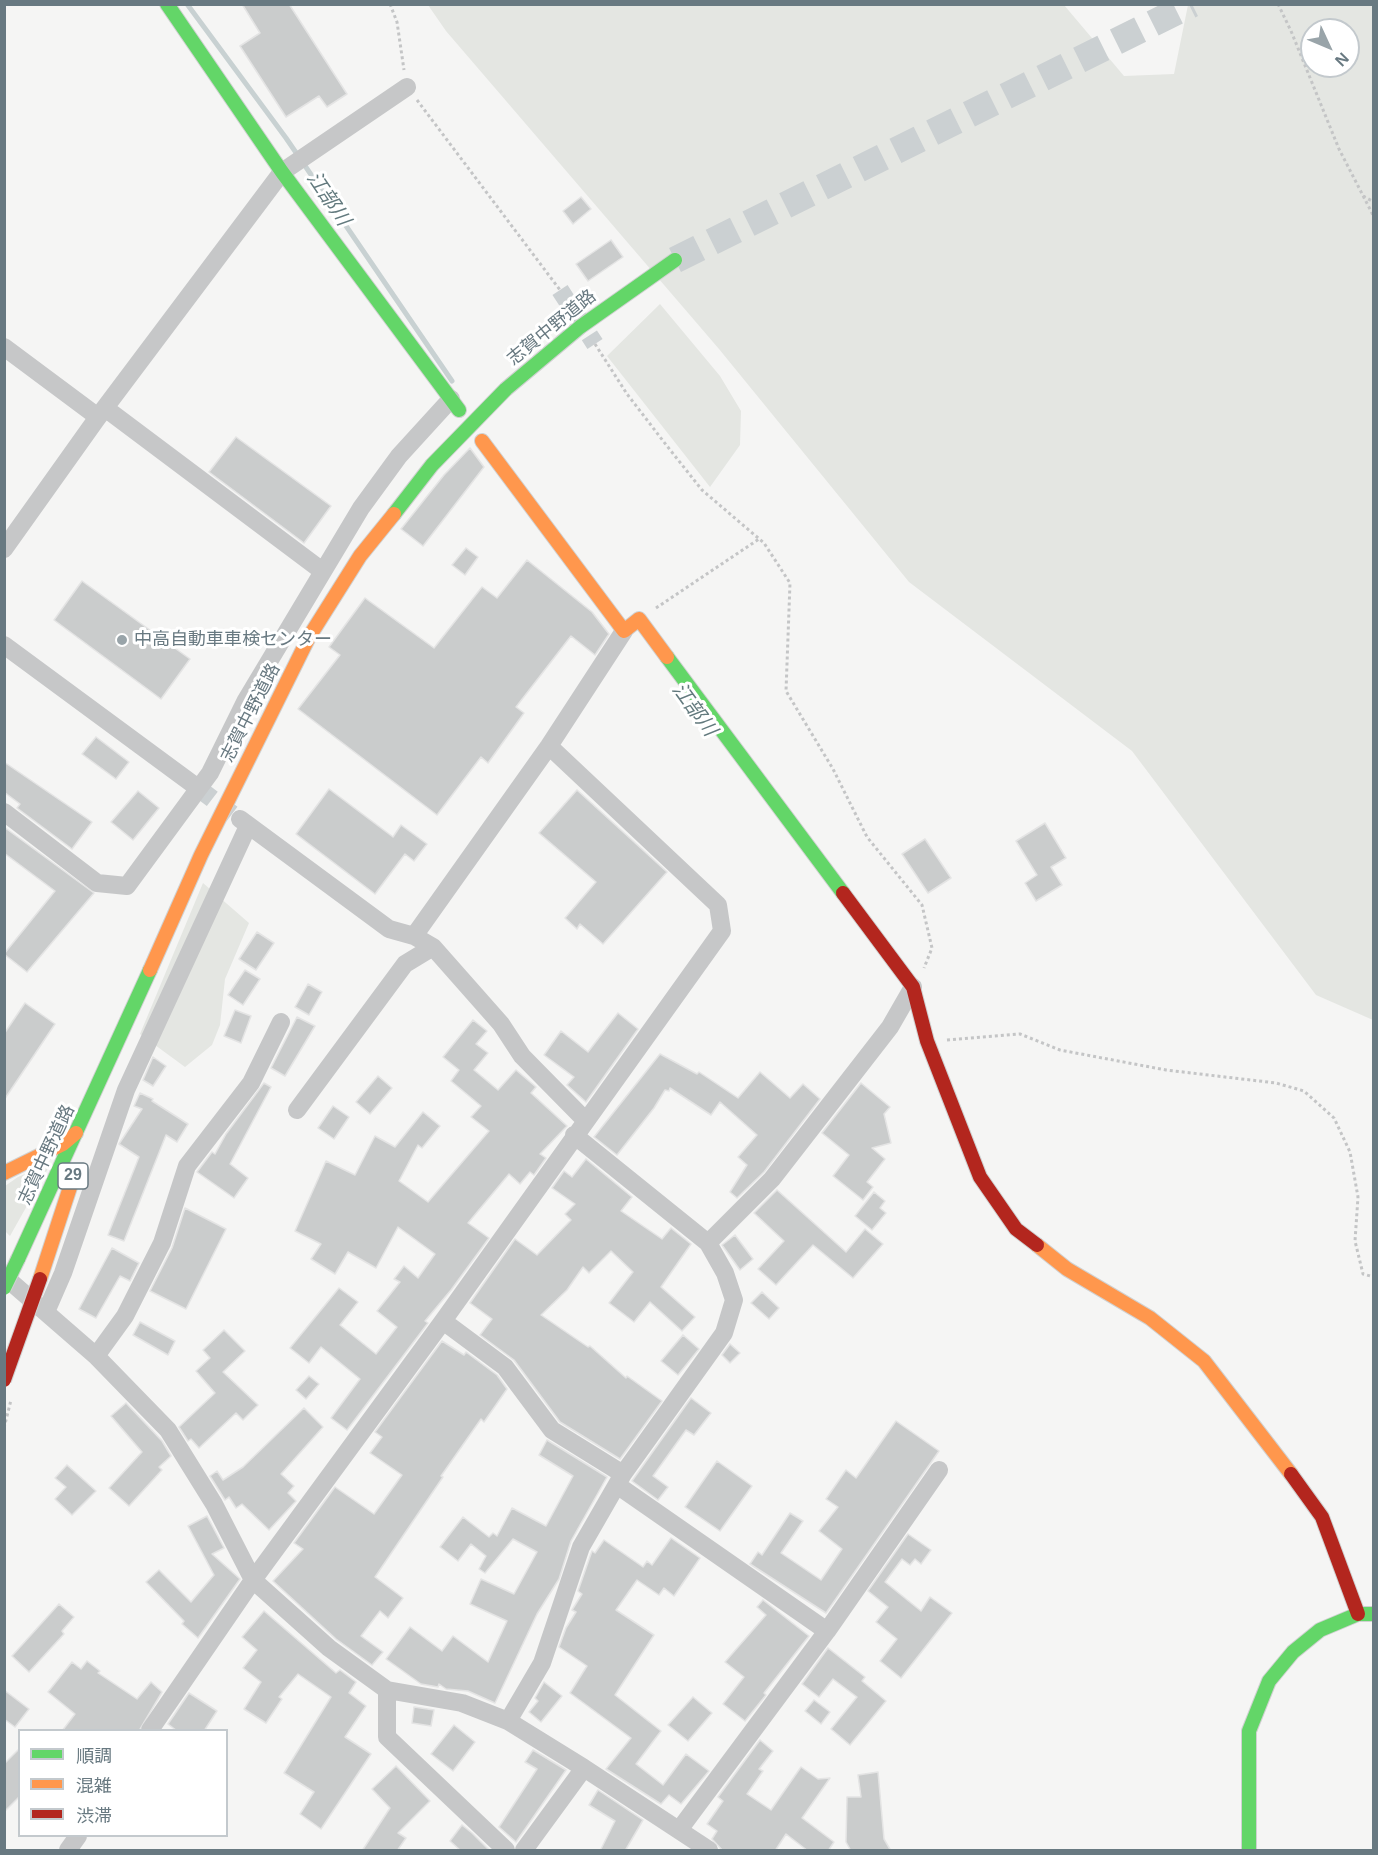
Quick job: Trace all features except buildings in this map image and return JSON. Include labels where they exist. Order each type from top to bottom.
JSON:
[{"type":"street","points":[[4,812],[98,883],[127,886],[210,773],[246,700],[321,570],[361,508],[399,456],[455,405],[282,172],[167,4]]},
{"type":"street","points":[[4,549],[102,412],[282,172],[407,87]]},
{"type":"street","name":"志賀中野道路","points":[[4,1288],[105,1073],[201,855],[254,746],[309,637],[360,556],[432,465],[506,389],[580,327],[675,260]]},
{"type":"street","points":[[4,347],[102,412],[321,570]]},
{"type":"street","points":[[482,441],[624,631]]},
{"type":"street","points":[[414,936],[549,746],[624,631],[639,619],[914,989],[927,1041],[980,1177],[1016,1229],[1067,1269],[1150,1318],[1204,1361],[1255,1425],[1322,1517],[1358,1614]]},
{"type":"street","points":[[4,645],[198,788]]},
{"type":"street","points":[[151,1729],[253,1580],[443,1321],[722,932],[718,905],[549,746]]},
{"type":"street","points":[[46,1312],[63,1273],[126,1090],[244,823],[389,928],[414,936],[433,947],[501,1024],[522,1056],[580,1128],[708,1243],[725,1273],[734,1300],[724,1333],[620,1480],[580,1547],[542,1663],[508,1721]]},
{"type":"street","points":[[297,1110],[405,964],[433,947]]},
{"type":"street","points":[[708,1243],[772,1179],[890,1027],[914,989]]},
{"type":"street","points":[[96,1356],[125,1316],[162,1243],[187,1166],[251,1083],[281,1022]]},
{"type":"street","name":"29","points":[[4,1380],[40,1279],[105,1073]]},
{"type":"street","name":"29","points":[[4,1173],[63,1144],[77,1133]]},
{"type":"street","points":[[4,1276],[96,1356],[168,1430],[214,1504],[253,1580],[329,1648],[387,1690],[462,1703],[508,1721],[584,1768],[709,1851]]},
{"type":"street","points":[[443,1321],[505,1367],[552,1430],[827,1631]]},
{"type":"street","points":[[679,1830],[827,1631],[939,1470]]},
{"type":"street","points":[[1249,1851],[1249,1731],[1269,1681],[1293,1652],[1320,1630],[1358,1614],[1374,1614]]},
{"type":"street","points":[[387,1690],[387,1737],[506,1851]]},
{"type":"street","points":[[524,1851],[584,1768]]},
{"type":"street","points":[[68,1851],[77,1837]]},
{"type":"path","points":[[390,4],[397,22],[407,87],[560,290]]},
{"type":"path","points":[[1278,4],[1292,31],[1339,149],[1374,217]]},
{"type":"path","points":[[1362,195],[1374,202]]},
{"type":"path","points":[[595,344],[627,394],[702,490],[759,539],[790,583],[786,691],[833,769],[867,837],[922,905],[932,948],[914,989]]},
{"type":"path","points":[[639,619],[759,539]]},
{"type":"path","points":[[927,1041],[1020,1034],[1060,1050],[1166,1070],[1276,1083],[1304,1091],[1334,1118],[1350,1152],[1358,1197],[1355,1241],[1363,1274],[1374,1276]]},
{"type":"shaded area","points":[[428,5],[1064,5],[1124,76],[1174,74],[1188,5],[1373,5],[1373,1020],[1316,995],[1132,751],[909,582],[719,349],[446,31]]},
{"type":"shaded area","points":[[660,304],[720,376],[741,411],[740,445],[710,487],[607,356]]},
{"type":"shaded area","points":[[203,883],[249,923],[225,979],[220,1025],[212,1045],[185,1067],[140,1034]]},
{"type":"shaded area","points":[[51,1163],[10,1236],[5,1231],[5,1186],[18,1177]]},
{"type":"waterway","name":"江部川","points":[[187,4],[286,138],[452,381]]},
{"type":"tunnel","points":[[675,260],[1192,4]]},
{"type":"tunnel","points":[[560,290],[595,344]]},
{"type":"tunnel","points":[[198,788],[232,814]]},
{"type":"traffic: fast","points":[[167,4],[282,172],[459,410]]},
{"type":"traffic: fast","points":[[394,514],[432,465],[506,389],[580,327],[675,260]]},
{"type":"traffic: fast","points":[[667,657],[843,893]]},
{"type":"traffic: fast","points":[[18,1259],[150,970]]},
{"type":"traffic: fast","points":[[4,1288],[18,1259]]},
{"type":"traffic: fast","points":[[1249,1850],[1249,1731],[1269,1681],[1293,1652],[1320,1630],[1358,1614],[1374,1614]]},
{"type":"traffic: slow","points":[[482,441],[624,631],[639,619],[667,657]]},
{"type":"traffic: slow","points":[[150,970],[201,855],[309,637],[360,556],[394,514]]},
{"type":"traffic: slow","points":[[4,1173],[63,1144],[76,1133]]},
{"type":"traffic: slow","points":[[40,1279],[75,1172]]},
{"type":"traffic: slow","points":[[1037,1245],[1067,1269],[1150,1318],[1204,1361],[1291,1474]]},
{"type":"traffic: jam","points":[[843,893],[913,987],[927,1041],[980,1177],[1016,1229],[1037,1245]]},
{"type":"traffic: jam","points":[[4,1380],[40,1279]]},
{"type":"traffic: jam","points":[[1291,1474],[1322,1517],[1358,1614]]},
{"type":"place","name":"中高自動車車検センター","points":[[122,640]]}]
